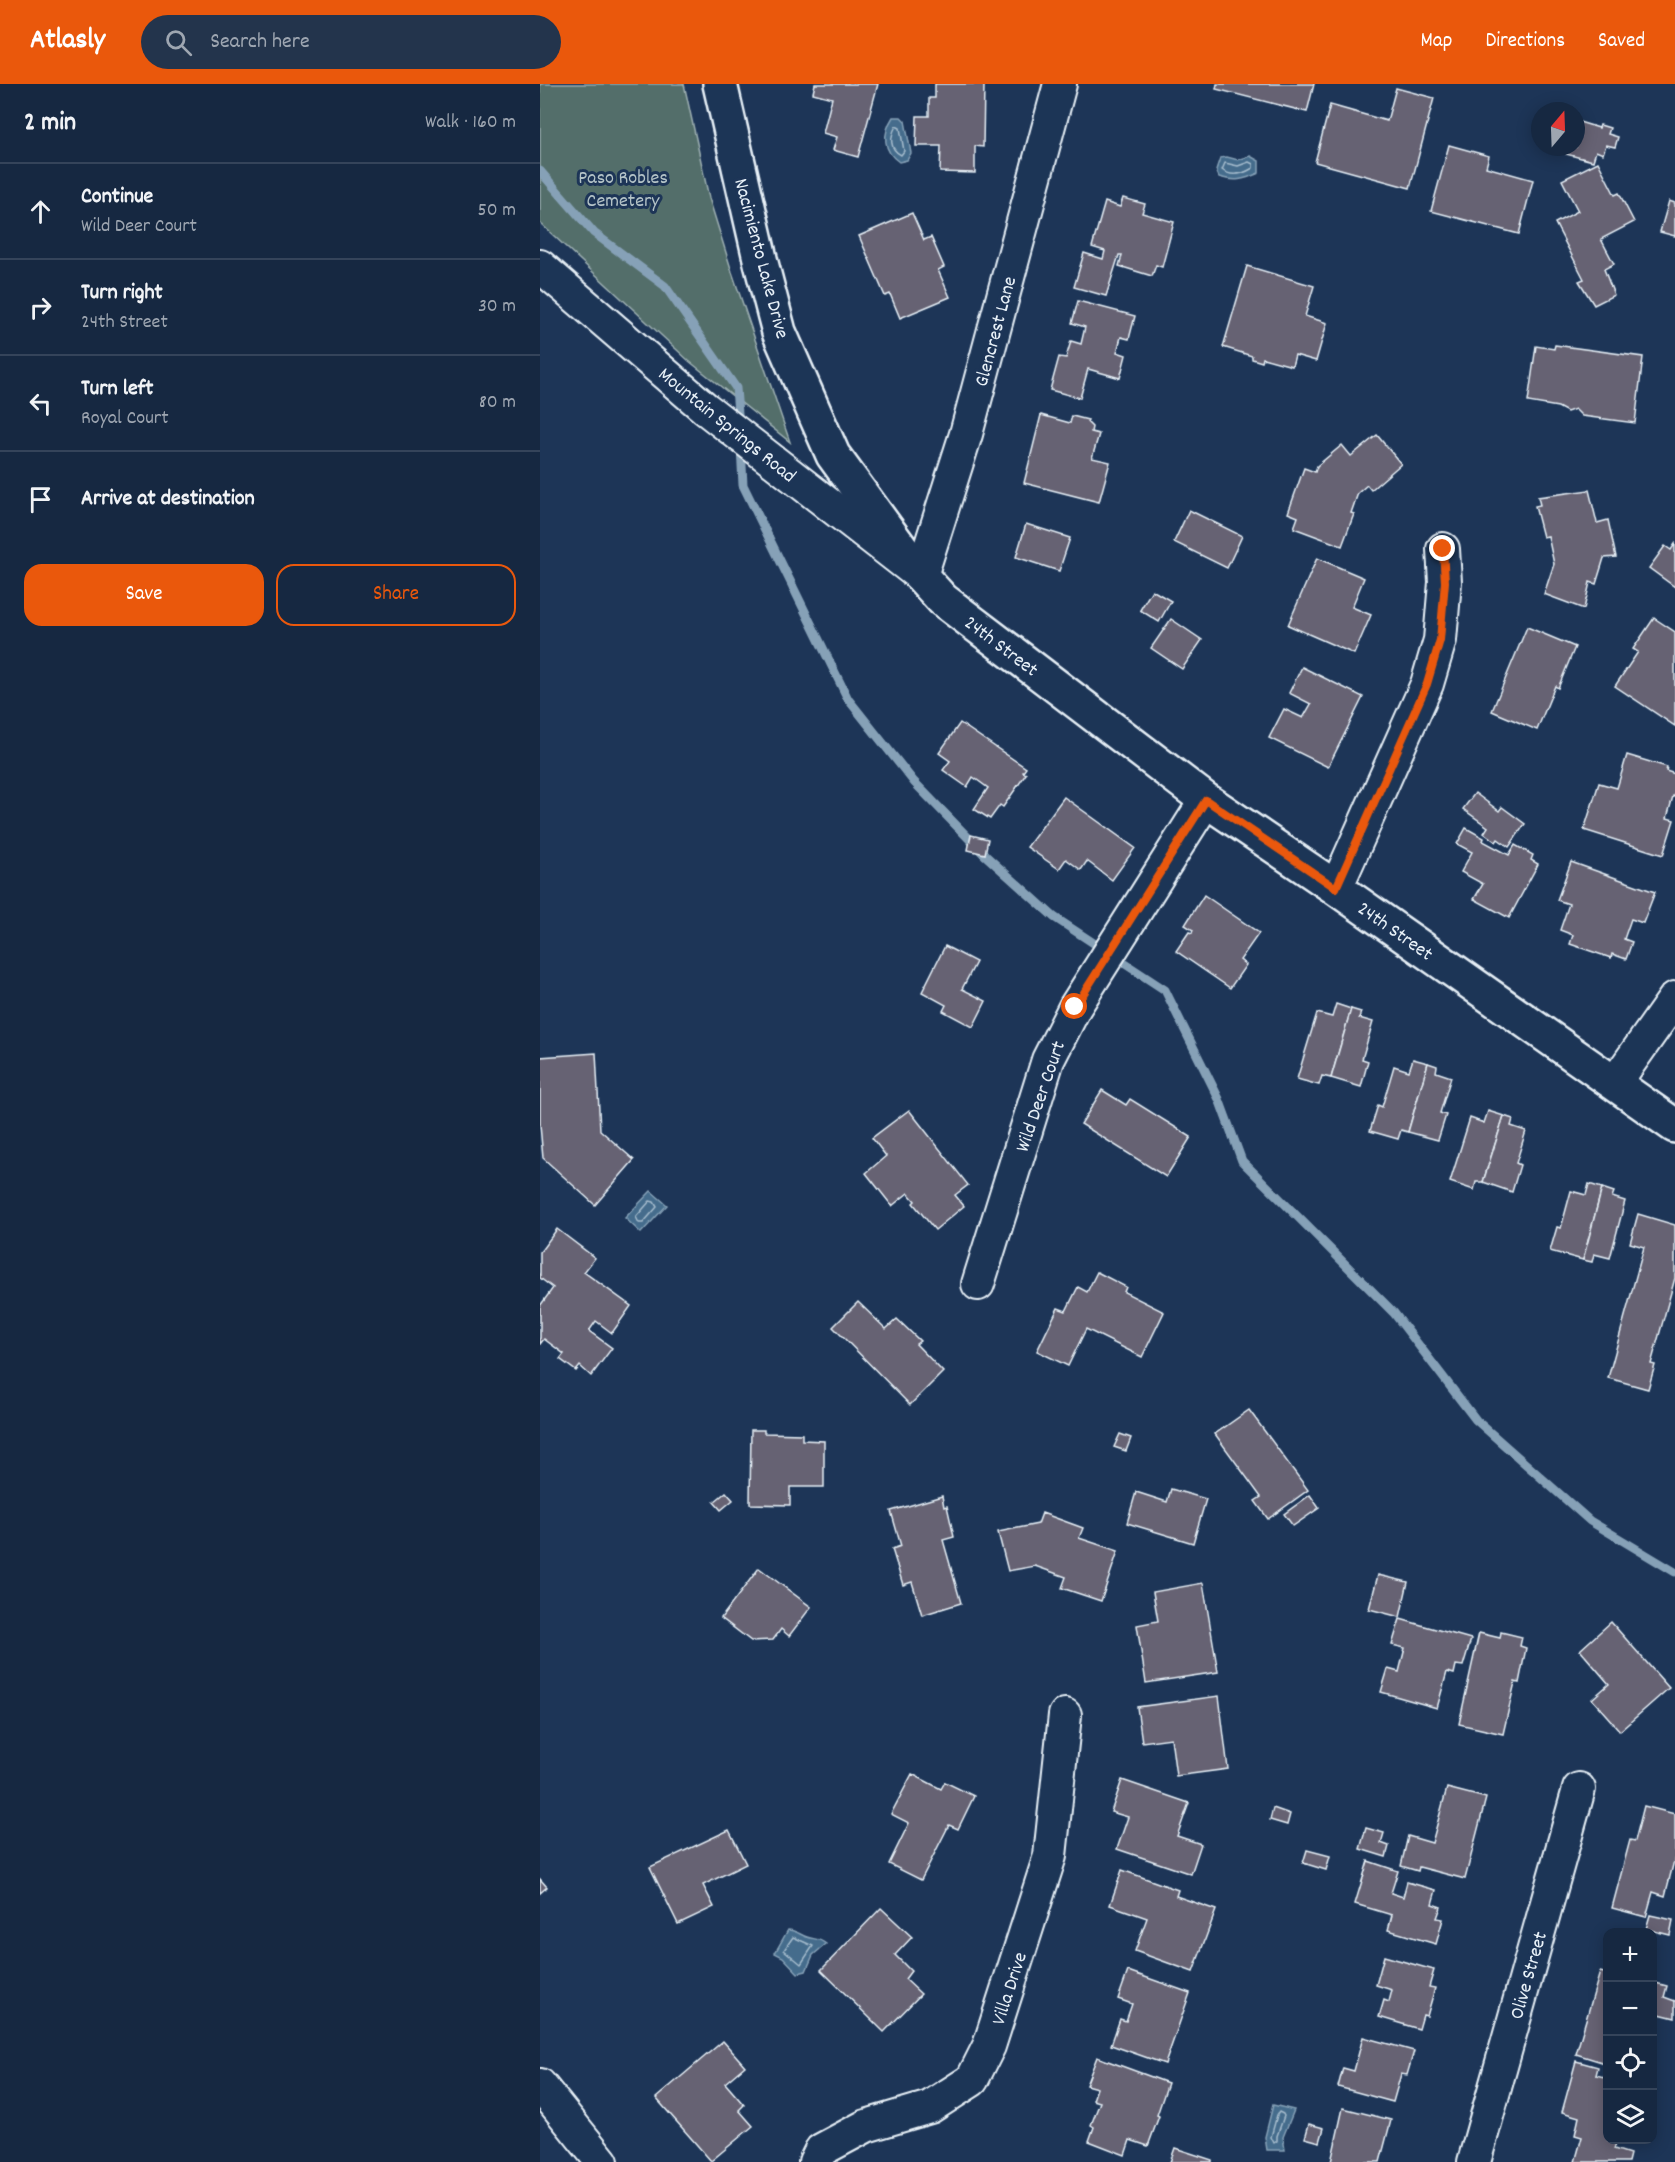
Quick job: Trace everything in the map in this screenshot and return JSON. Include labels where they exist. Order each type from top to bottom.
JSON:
[{"type":"main road","name":"Nacimiento Lake Drive","points":[[720,84],[760,263],[779,332],[833,455],[921,576]]},
{"type":"main road","name":"24th Street","points":[[921,576],[943,600],[1206,800],[1336,888],[1675,1126]]},
{"type":"street","name":"Glencrest Lane","points":[[921,576],[966,434],[1060,84]]},
{"type":"street","name":"Mountain Springs Road","points":[[540,266],[706,409],[921,576]]},
{"type":"street","points":[[1336,888],[1427,684],[1440,640],[1445,582],[1443,549]]},
{"type":"street","name":"Wild Deer Court","points":[[978,1284],[1048,1060],[1075,1007],[1206,800]]},
{"type":"street","points":[[1616,1083],[1675,998]]},
{"type":"street","name":"Villa Drive","points":[[815,2162],[821,2150],[866,2126],[930,2107],[972,2080],[989,2046],[1050,1856],[1065,1715]]},
{"type":"street","name":"Olive Street","points":[[1474,2162],[1579,1788]]},
{"type":"street","points":[[540,2085],[603,2162]]},
{"type":"green space","name":"Paso Robles Cemetery","points":[[540,84],[684,84],[709,198],[790,442],[689,361],[540,223]]},
{"type":"water","points":[[893,117],[901,117],[905,121],[911,153],[907,160],[899,162],[890,153],[886,142],[887,130]]},
{"type":"water","points":[[1250,156],[1259,161],[1259,173],[1239,180],[1219,177],[1216,170],[1220,158],[1238,160]]},
{"type":"water","points":[[651,1191],[667,1205],[641,1233],[625,1218]]},
{"type":"water","points":[[788,1930],[826,1944],[813,1955],[806,1971],[798,1973],[783,1957],[775,1953]]},
{"type":"water","points":[[1273,2105],[1294,2110],[1283,2137],[1285,2150],[1267,2150],[1265,2137]]},
{"type":"building","points":[[815,84],[878,84],[858,157],[833,150],[837,137],[823,133],[832,98],[813,93]]},
{"type":"building","points":[[935,84],[984,84],[983,147],[975,146],[975,173],[940,172],[941,146],[916,146],[917,116],[929,116],[929,98],[935,98]]},
{"type":"building","points":[[1217,84],[1314,84],[1307,112],[1216,89]]},
{"type":"building","points":[[1396,88],[1434,98],[1410,188],[1315,162],[1330,105],[1387,121]]},
{"type":"building","points":[[1585,124],[1599,128],[1600,125],[1610,128],[1608,134],[1618,137],[1615,147],[1606,145],[1603,154],[1596,151],[1593,161],[1574,156],[1585,156]]},
{"type":"building","points":[[1449,145],[1489,156],[1486,167],[1533,180],[1519,234],[1431,211]]},
{"type":"building","points":[[1598,162],[1615,195],[1619,193],[1634,222],[1601,239],[1614,264],[1604,269],[1614,295],[1594,305],[1579,281],[1584,279],[1555,223],[1578,211],[1562,180]]},
{"type":"building","points":[[1123,198],[1145,204],[1142,213],[1174,222],[1162,267],[1156,265],[1152,276],[1119,266],[1122,255],[1119,255],[1106,296],[1074,287],[1084,253],[1103,259],[1105,251],[1092,247],[1105,202],[1120,207]]},
{"type":"building","points":[[1669,201],[1675,203],[1675,236],[1660,232]]},
{"type":"building","points":[[912,213],[924,240],[931,237],[944,267],[938,270],[950,297],[900,318],[890,294],[885,296],[859,236]]},
{"type":"building","points":[[1247,266],[1314,286],[1305,316],[1327,323],[1316,361],[1295,355],[1292,366],[1263,358],[1262,362],[1252,359],[1252,356],[1223,347]]},
{"type":"building","points":[[1078,301],[1135,316],[1129,339],[1121,337],[1117,352],[1126,355],[1120,378],[1088,369],[1080,398],[1050,390],[1059,357],[1066,358],[1071,341],[1081,344],[1085,327],[1072,323]]},
{"type":"building","points":[[1555,345],[1643,357],[1635,423],[1582,416],[1575,409],[1567,412],[1558,407],[1528,402],[1536,346],[1554,349]]},
{"type":"building","points":[[1041,415],[1070,423],[1072,416],[1088,420],[1087,422],[1092,427],[1091,432],[1099,434],[1092,458],[1110,462],[1099,502],[1024,483]]},
{"type":"building","points":[[1377,435],[1401,464],[1371,490],[1367,485],[1358,493],[1351,513],[1354,514],[1342,546],[1294,528],[1298,517],[1288,513],[1304,468],[1315,472],[1317,466],[1342,445],[1351,456]]},
{"type":"building","points":[[1589,490],[1597,523],[1608,520],[1616,557],[1604,558],[1596,584],[1590,582],[1584,609],[1544,594],[1554,564],[1548,536],[1543,537],[1535,506],[1540,505],[1538,497]]},
{"type":"building","points":[[1189,510],[1242,536],[1227,568],[1174,542]]},
{"type":"building","points":[[1026,524],[1070,538],[1059,571],[1016,557]]},
{"type":"building","points":[[1675,544],[1675,587],[1649,568],[1665,546],[1671,550]]},
{"type":"building","points":[[1317,558],[1364,578],[1352,607],[1371,615],[1354,654],[1288,625]]},
{"type":"building","points":[[1152,590],[1171,601],[1159,622],[1140,610]]},
{"type":"building","points":[[1654,618],[1675,632],[1675,726],[1615,686],[1638,652],[1633,649]]},
{"type":"building","points":[[1171,619],[1202,640],[1182,669],[1151,648]]},
{"type":"building","points":[[1527,627],[1575,647],[1558,688],[1555,686],[1537,730],[1492,711]]},
{"type":"building","points":[[1302,667],[1363,697],[1328,767],[1269,738],[1284,709],[1303,718],[1311,704],[1289,693]]},
{"type":"building","points":[[960,723],[1026,768],[1023,772],[1026,774],[1003,807],[1000,805],[990,819],[974,809],[988,788],[973,777],[967,787],[943,770],[950,761],[939,753]]},
{"type":"building","points":[[1627,755],[1667,767],[1666,771],[1675,774],[1675,797],[1673,796],[1667,818],[1674,820],[1663,855],[1584,830],[1599,783],[1617,788]]},
{"type":"building","points":[[1475,793],[1499,811],[1502,807],[1525,824],[1509,847],[1498,839],[1496,842],[1484,833],[1488,827],[1463,809]]},
{"type":"building","points":[[1064,797],[1135,848],[1112,880],[1087,861],[1081,870],[1066,859],[1059,869],[1027,847]]},
{"type":"building","points":[[1466,828],[1484,838],[1483,841],[1509,855],[1515,845],[1533,855],[1531,860],[1538,864],[1509,918],[1474,899],[1483,884],[1461,872],[1472,852],[1457,844]]},
{"type":"building","points":[[971,835],[988,839],[985,854],[968,850]]},
{"type":"building","points":[[1571,862],[1655,892],[1643,923],[1631,919],[1624,939],[1632,942],[1626,959],[1612,954],[1611,958],[1570,944],[1573,935],[1560,930],[1569,904],[1557,900]]},
{"type":"building","points":[[1204,895],[1259,933],[1240,960],[1246,965],[1230,988],[1176,951],[1189,932],[1192,933],[1193,930],[1185,925]]},
{"type":"building","points":[[945,946],[976,962],[962,989],[986,1001],[973,1027],[943,1011],[946,1005],[922,992]]},
{"type":"building","points":[[1336,1004],[1351,1009],[1331,1078],[1322,1076],[1319,1085],[1297,1079],[1317,1013],[1332,1017]]},
{"type":"building","points":[[1351,1009],[1361,1012],[1359,1018],[1373,1022],[1362,1059],[1368,1061],[1361,1087],[1331,1078]]},
{"type":"building","points":[[596,1053],[600,1130],[634,1160],[595,1205],[543,1158],[540,1125],[540,1057]]},
{"type":"building","points":[[1413,1059],[1428,1063],[1408,1132],[1401,1130],[1398,1139],[1370,1131],[1378,1105],[1382,1107],[1394,1066],[1409,1071]]},
{"type":"building","points":[[1428,1063],[1437,1066],[1436,1072],[1451,1077],[1440,1113],[1446,1115],[1438,1140],[1408,1132]]},
{"type":"building","points":[[1102,1090],[1126,1105],[1130,1099],[1191,1137],[1166,1177],[1081,1124]]},
{"type":"building","points":[[909,1110],[968,1185],[955,1195],[964,1206],[935,1230],[913,1203],[915,1201],[908,1193],[892,1206],[866,1173],[886,1156],[872,1138]]},
{"type":"building","points":[[1488,1111],[1504,1116],[1483,1182],[1476,1182],[1474,1190],[1450,1182],[1470,1118],[1484,1123]]},
{"type":"building","points":[[1504,1116],[1513,1119],[1511,1126],[1526,1131],[1516,1163],[1520,1165],[1512,1192],[1483,1182]]},
{"type":"building","points":[[1589,1184],[1602,1188],[1583,1260],[1550,1251],[1557,1227],[1561,1228],[1571,1191],[1586,1195]]},
{"type":"building","points":[[1602,1188],[1614,1192],[1612,1197],[1625,1201],[1610,1258],[1594,1254],[1592,1262],[1583,1260]]},
{"type":"building","points":[[1638,1214],[1675,1225],[1675,1278],[1651,1364],[1655,1365],[1648,1389],[1608,1378],[1644,1247],[1630,1243]]},
{"type":"building","points":[[557,1229],[595,1258],[584,1272],[631,1306],[612,1333],[596,1321],[589,1331],[612,1348],[591,1376],[580,1366],[576,1371],[560,1359],[564,1354],[544,1339],[540,1344],[540,1306],[553,1288],[540,1278],[540,1252]]},
{"type":"building","points":[[1097,1272],[1126,1287],[1124,1292],[1164,1312],[1142,1357],[1086,1329],[1068,1366],[1037,1351],[1058,1308],[1066,1311],[1078,1287],[1087,1292]]},
{"type":"building","points":[[858,1302],[886,1329],[897,1319],[920,1341],[916,1344],[943,1372],[910,1405],[833,1327]]},
{"type":"building","points":[[1249,1410],[1308,1490],[1268,1519],[1255,1501],[1261,1497],[1215,1434]]},
{"type":"building","points":[[751,1430],[764,1430],[764,1433],[802,1434],[802,1440],[824,1441],[824,1487],[790,1487],[790,1505],[750,1504]]},
{"type":"building","points":[[1120,1434],[1131,1438],[1126,1451],[1114,1447]]},
{"type":"building","points":[[1171,1489],[1206,1499],[1193,1543],[1127,1523],[1136,1492],[1167,1502]]},
{"type":"building","points":[[726,1492],[733,1500],[721,1510],[714,1502]]},
{"type":"building","points":[[1310,1495],[1319,1508],[1293,1526],[1284,1514]]},
{"type":"building","points":[[942,1496],[944,1507],[947,1506],[954,1537],[943,1540],[961,1603],[922,1615],[912,1582],[903,1585],[892,1549],[901,1546],[891,1511]]},
{"type":"building","points":[[1042,1513],[1083,1528],[1079,1538],[1118,1551],[1101,1601],[1062,1588],[1066,1577],[1035,1566],[1008,1571],[998,1532],[1038,1524]]},
{"type":"building","points":[[759,1568],[811,1607],[789,1636],[781,1629],[773,1640],[751,1641],[721,1618]]},
{"type":"building","points":[[1378,1575],[1408,1582],[1400,1617],[1369,1609]]},
{"type":"building","points":[[1203,1583],[1218,1672],[1146,1683],[1137,1625],[1158,1621],[1153,1592]]},
{"type":"building","points":[[1400,1619],[1471,1639],[1463,1666],[1456,1665],[1454,1674],[1447,1672],[1437,1708],[1381,1692],[1388,1669],[1399,1672],[1405,1648],[1392,1645]]},
{"type":"building","points":[[1611,1622],[1669,1688],[1620,1731],[1592,1699],[1609,1684],[1580,1650]]},
{"type":"building","points":[[1501,1632],[1522,1637],[1520,1646],[1526,1648],[1519,1683],[1515,1682],[1503,1734],[1459,1724],[1479,1633],[1500,1638]]},
{"type":"building","points":[[1219,1696],[1228,1769],[1176,1776],[1171,1738],[1142,1742],[1137,1707]]},
{"type":"building","points":[[912,1774],[941,1789],[945,1782],[974,1796],[958,1829],[949,1825],[921,1880],[889,1864],[909,1823],[891,1814]]},
{"type":"building","points":[[1122,1780],[1189,1803],[1177,1836],[1201,1844],[1191,1874],[1117,1849],[1128,1817],[1111,1812]]},
{"type":"building","points":[[1447,1788],[1486,1798],[1465,1879],[1419,1867],[1418,1871],[1401,1866],[1408,1836],[1432,1843]]},
{"type":"building","points":[[1644,1806],[1675,1814],[1675,1857],[1665,1896],[1653,1892],[1646,1917],[1612,1908],[1630,1840],[1635,1841]]},
{"type":"building","points":[[1273,1808],[1290,1814],[1287,1825],[1270,1820]]},
{"type":"building","points":[[1366,1828],[1384,1833],[1381,1843],[1389,1846],[1386,1857],[1360,1849]]},
{"type":"building","points":[[729,1830],[746,1864],[703,1885],[714,1907],[678,1924],[650,1867]]},
{"type":"building","points":[[1307,1850],[1330,1856],[1326,1870],[1303,1863]]},
{"type":"building","points":[[1368,1861],[1398,1871],[1391,1893],[1403,1897],[1407,1882],[1436,1890],[1432,1904],[1441,1907],[1437,1918],[1443,1919],[1436,1944],[1388,1930],[1392,1915],[1355,1904]]},
{"type":"building","points":[[1122,1870],[1178,1890],[1176,1896],[1216,1910],[1193,1972],[1135,1951],[1147,1918],[1110,1905]]},
{"type":"building","points":[[540,1879],[547,1887],[540,1893]]},
{"type":"building","points":[[881,1908],[912,1937],[895,1955],[911,1971],[905,1979],[921,1994],[884,2032],[821,1970]]},
{"type":"building","points":[[1650,1915],[1673,1920],[1670,1935],[1657,1932],[1657,1928],[1646,1928]]},
{"type":"building","points":[[1384,1956],[1434,1970],[1429,1987],[1435,1988],[1427,2016],[1423,2015],[1419,2029],[1379,2017],[1384,2000],[1389,2002],[1392,1990],[1376,1985]]},
{"type":"building","points":[[1128,1971],[1190,1993],[1165,2064],[1111,2045],[1120,2019],[1126,2021],[1132,2004],[1118,1999]]},
{"type":"building","points":[[1600,1972],[1603,1973],[1603,2062],[1576,2054]]},
{"type":"building","points":[[1657,1983],[1667,1986],[1664,1997],[1675,2001],[1675,2018],[1657,2014]]},
{"type":"building","points":[[1363,2037],[1414,2051],[1407,2075],[1401,2074],[1393,2102],[1338,2087],[1343,2068],[1354,2071]]},
{"type":"building","points":[[723,2041],[745,2066],[725,2083],[744,2105],[739,2110],[753,2126],[711,2161],[656,2098]]},
{"type":"building","points":[[1097,2057],[1168,2083],[1148,2146],[1130,2140],[1125,2155],[1089,2141],[1094,2127],[1091,2125],[1100,2102],[1093,2100],[1097,2088],[1086,2085]]},
{"type":"building","points":[[1576,2061],[1598,2067],[1596,2075],[1603,2077],[1603,2144],[1616,2144],[1614,2149],[1630,2154],[1628,2162],[1575,2162],[1582,2137],[1575,2135],[1579,2117],[1562,2112]]},
{"type":"building","points":[[1343,2108],[1391,2120],[1380,2162],[1331,2162]]},
{"type":"building","points":[[1309,2124],[1324,2128],[1320,2142],[1305,2138]]},
{"type":"building","points":[[1175,2148],[1212,2160],[1212,2162],[1170,2162]]},
{"type":"waterway","points":[[540,171],[594,233],[665,286],[736,388],[739,426]]},
{"type":"waterway","points":[[741,446],[743,485],[848,699],[914,782],[986,856],[1054,917],[1165,990],[1219,1099],[1242,1161],[1394,1313],[1476,1420],[1590,1521],[1675,1572]]},
{"type":"route","points":[[1075,1007],[1206,800],[1336,888],[1427,684],[1440,640],[1445,582],[1443,549]]}]
